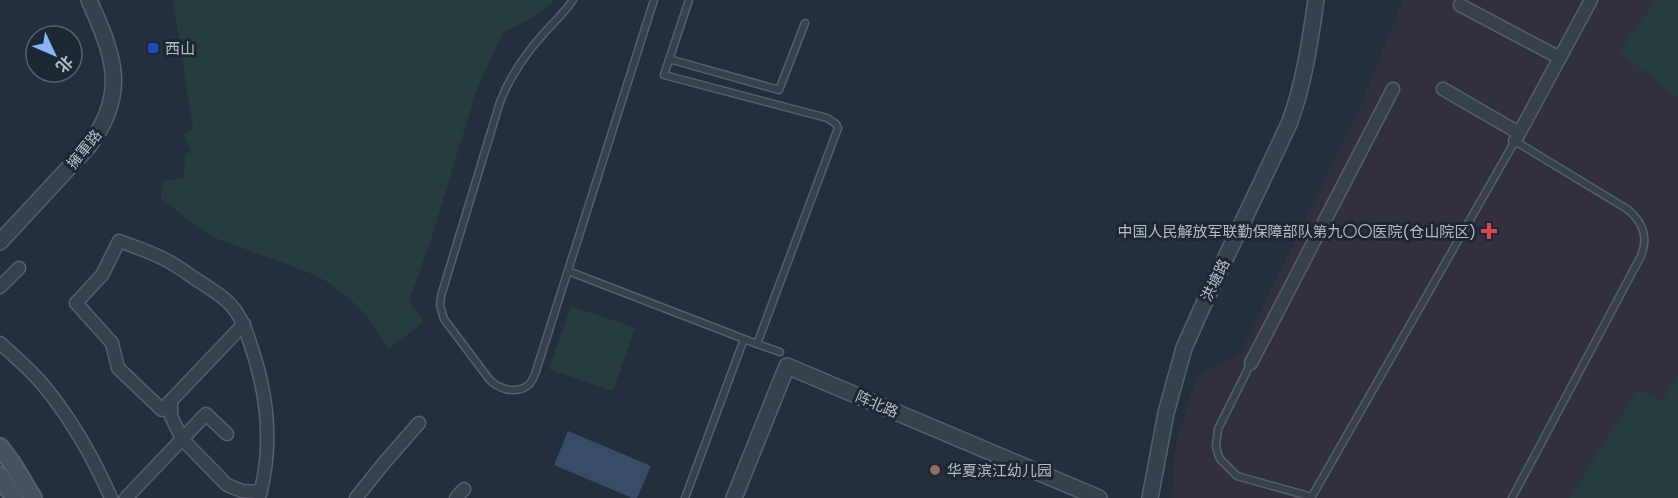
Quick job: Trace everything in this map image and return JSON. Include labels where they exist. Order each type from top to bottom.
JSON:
[{"type":"main road","points":[[0,447],[33,498]]},
{"type":"main road","points":[[0,476],[14,498]]},
{"type":"street","name":"擁軍路","points":[[0,242],[88,147],[100,131],[110,109],[113,92],[111,53],[89,0]]},
{"type":"street","name":"洪塘路","points":[[1150,498],[1166,413],[1181,357],[1289,124],[1304,70],[1316,0]]},
{"type":"street","points":[[1443,89],[1517,137],[1591,0]]},
{"type":"street","points":[[1460,4],[1560,58]]},
{"type":"street","points":[[1251,363],[1393,90]]},
{"type":"street","points":[[171,401],[171,416],[182,439],[227,485],[260,495],[267,453],[266,407],[258,368],[244,324],[229,303],[210,289],[160,257],[119,241],[102,276],[76,303],[112,343],[118,368],[162,410],[244,324]]},
{"type":"street","points":[[0,287],[19,268]]},
{"type":"street","points":[[0,343],[43,385],[64,412],[96,463],[111,498]]},
{"type":"street","name":"阵北路","points":[[734,498],[787,366],[1099,498]]},
{"type":"street","points":[[126,498],[206,414],[227,434]]},
{"type":"street","points":[[356,498],[419,423]]},
{"type":"lane","points":[[573,0],[522,61],[506,87],[441,296],[440,305],[444,318],[494,384],[512,390],[530,384],[537,369],[654,0]]},
{"type":"lane","points":[[688,0],[664,75],[827,118],[838,128],[757,344]]},
{"type":"lane","points":[[669,59],[779,90],[805,23]]},
{"type":"lane","points":[[723,90],[728,75]]},
{"type":"lane","points":[[1251,363],[1218,429],[1216,446],[1220,459],[1243,479],[1311,497],[1517,137],[1635,215],[1645,237],[1641,256],[1512,498]]},
{"type":"lane","points":[[568,271],[780,352]]},
{"type":"lane","points":[[685,498],[744,339]]},
{"type":"shaded area","name":"中国人民解放军联勤保障部队第九〇〇医院(仓山院区)","points":[[1403,0],[1655,0],[1619,52],[1678,98],[1678,374],[1662,401],[1638,389],[1569,498],[1172,498],[1176,444],[1197,376],[1240,354],[1360,107]]},
{"type":"green space","points":[[173,0],[554,0],[530,19],[503,32],[477,89],[409,302],[424,322],[388,349],[368,318],[328,282],[308,272],[215,238],[161,199],[163,181],[184,178],[185,154],[191,151],[184,134],[193,128]]},
{"type":"green space","points":[[1655,0],[1678,0],[1678,98],[1619,52]]},
{"type":"green space","points":[[571,306],[635,328],[613,391],[549,369]]},
{"type":"green space","points":[[1678,374],[1678,498],[1569,498],[1638,389],[1662,401]]},
{"type":"water","points":[[568,431],[651,466],[637,498],[632,498],[554,465]]},
{"type":"place","name":"西山","points":[[153,48]]},
{"type":"place","name":"中国人民解放军联勤保障部队第九〇〇医院(仓山院区)","points":[[1489,231]]},
{"type":"place","name":"华夏滨江幼儿园","points":[[935,470]]}]
